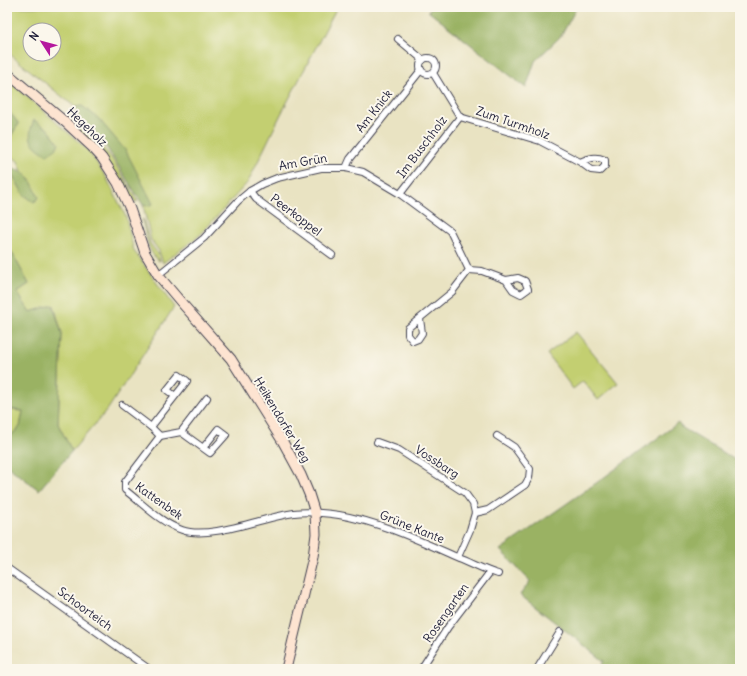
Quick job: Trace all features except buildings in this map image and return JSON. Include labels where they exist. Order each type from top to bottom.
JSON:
[{"type":"street","points":[[398,39],[423,60],[430,58],[436,62],[436,70],[434,73],[426,74],[421,70]]},
{"type":"street","name":"Am Knick","points":[[346,168],[350,159],[421,70],[421,63],[423,60]]},
{"type":"street","name":"Hegeholz","points":[[7,73],[64,121],[102,158],[118,183],[131,214]]},
{"type":"street","name":"Im Buschholz","points":[[400,194],[460,117],[434,73]]},
{"type":"street","name":"Zum Turmholz","points":[[460,117],[540,141],[580,162]]},
{"type":"street","name":"Am Grün","points":[[158,275],[204,238],[238,201],[250,191],[277,178],[321,168],[346,168],[363,172],[400,194],[450,231],[469,270]]},
{"type":"street","name":"Peerkoppel","points":[[250,191],[256,199],[332,255]]},
{"type":"street","name":"Heikendorfer Weg","points":[[131,214],[145,253],[158,275],[230,359],[283,442],[309,494],[315,513],[316,534],[313,557],[286,669]]},
{"type":"street","points":[[420,319],[452,292],[469,270],[482,271],[506,280]]},
{"type":"street","points":[[151,427],[175,396]]},
{"type":"street","points":[[122,405],[151,427],[160,436],[181,432],[207,398]]},
{"type":"street","points":[[181,432],[203,448]]},
{"type":"street","name":"Kattenbek","points":[[160,436],[125,482],[125,490],[166,522],[182,530],[195,533],[219,530],[296,512],[315,513]]},
{"type":"street","points":[[458,557],[470,530],[475,513],[488,510],[525,484],[529,478],[530,469],[514,447],[497,436]]},
{"type":"street","name":"Vossbarg","points":[[376,442],[399,450],[465,493],[473,504],[475,513]]},
{"type":"street","name":"Grüne Kante","points":[[315,513],[340,516],[374,523],[498,574]]},
{"type":"street","name":"Schoorteich","points":[[7,568],[149,669]]},
{"type":"street","name":"Rosengarten","points":[[421,669],[448,627],[490,572]]},
{"type":"street","points":[[537,669],[560,632]]},
{"type":"green space","points":[[7,7],[337,7],[280,116],[248,182],[200,235],[163,263],[159,251],[151,240],[143,205],[147,206],[83,107],[75,107],[7,52]]},
{"type":"green space","points":[[432,7],[577,7],[561,36],[535,61],[526,88],[428,11]]},
{"type":"green space","points":[[7,79],[89,151],[106,177],[126,217],[134,251],[174,307],[108,409],[72,451],[58,424],[62,334],[54,305],[30,312],[17,292],[29,284],[11,251],[7,253],[7,177],[11,174],[24,195],[31,180],[22,171],[18,161],[7,153],[9,141],[19,124],[7,109]]},
{"type":"green space","points":[[82,106],[98,118],[126,151],[153,204],[147,206],[143,205],[107,148],[75,115],[75,107]]},
{"type":"green space","points":[[7,109],[19,124],[10,136],[7,145]]},
{"type":"green space","points":[[73,117],[94,137],[111,157],[138,201],[135,202],[70,120]]},
{"type":"green space","points":[[34,120],[48,129],[59,143],[56,149],[47,155],[37,148],[30,137]]},
{"type":"green space","points":[[14,169],[23,173],[30,180],[39,198],[34,202],[24,195],[11,174]]},
{"type":"green space","points":[[143,219],[150,243],[158,254],[160,261],[156,259],[150,249],[142,220]]},
{"type":"green space","points":[[11,251],[29,284],[17,292],[30,312],[53,305],[62,334],[58,424],[72,451],[39,490],[7,466],[7,439],[20,427],[23,411],[7,409],[7,253]]},
{"type":"green space","points":[[576,332],[618,383],[598,400],[583,381],[573,389],[547,354]]},
{"type":"green space","points":[[7,410],[23,411],[20,427],[7,439]]},
{"type":"green space","points":[[678,423],[681,427],[740,463],[740,669],[600,669],[604,661],[520,595],[530,581],[500,550],[599,481]]}]
